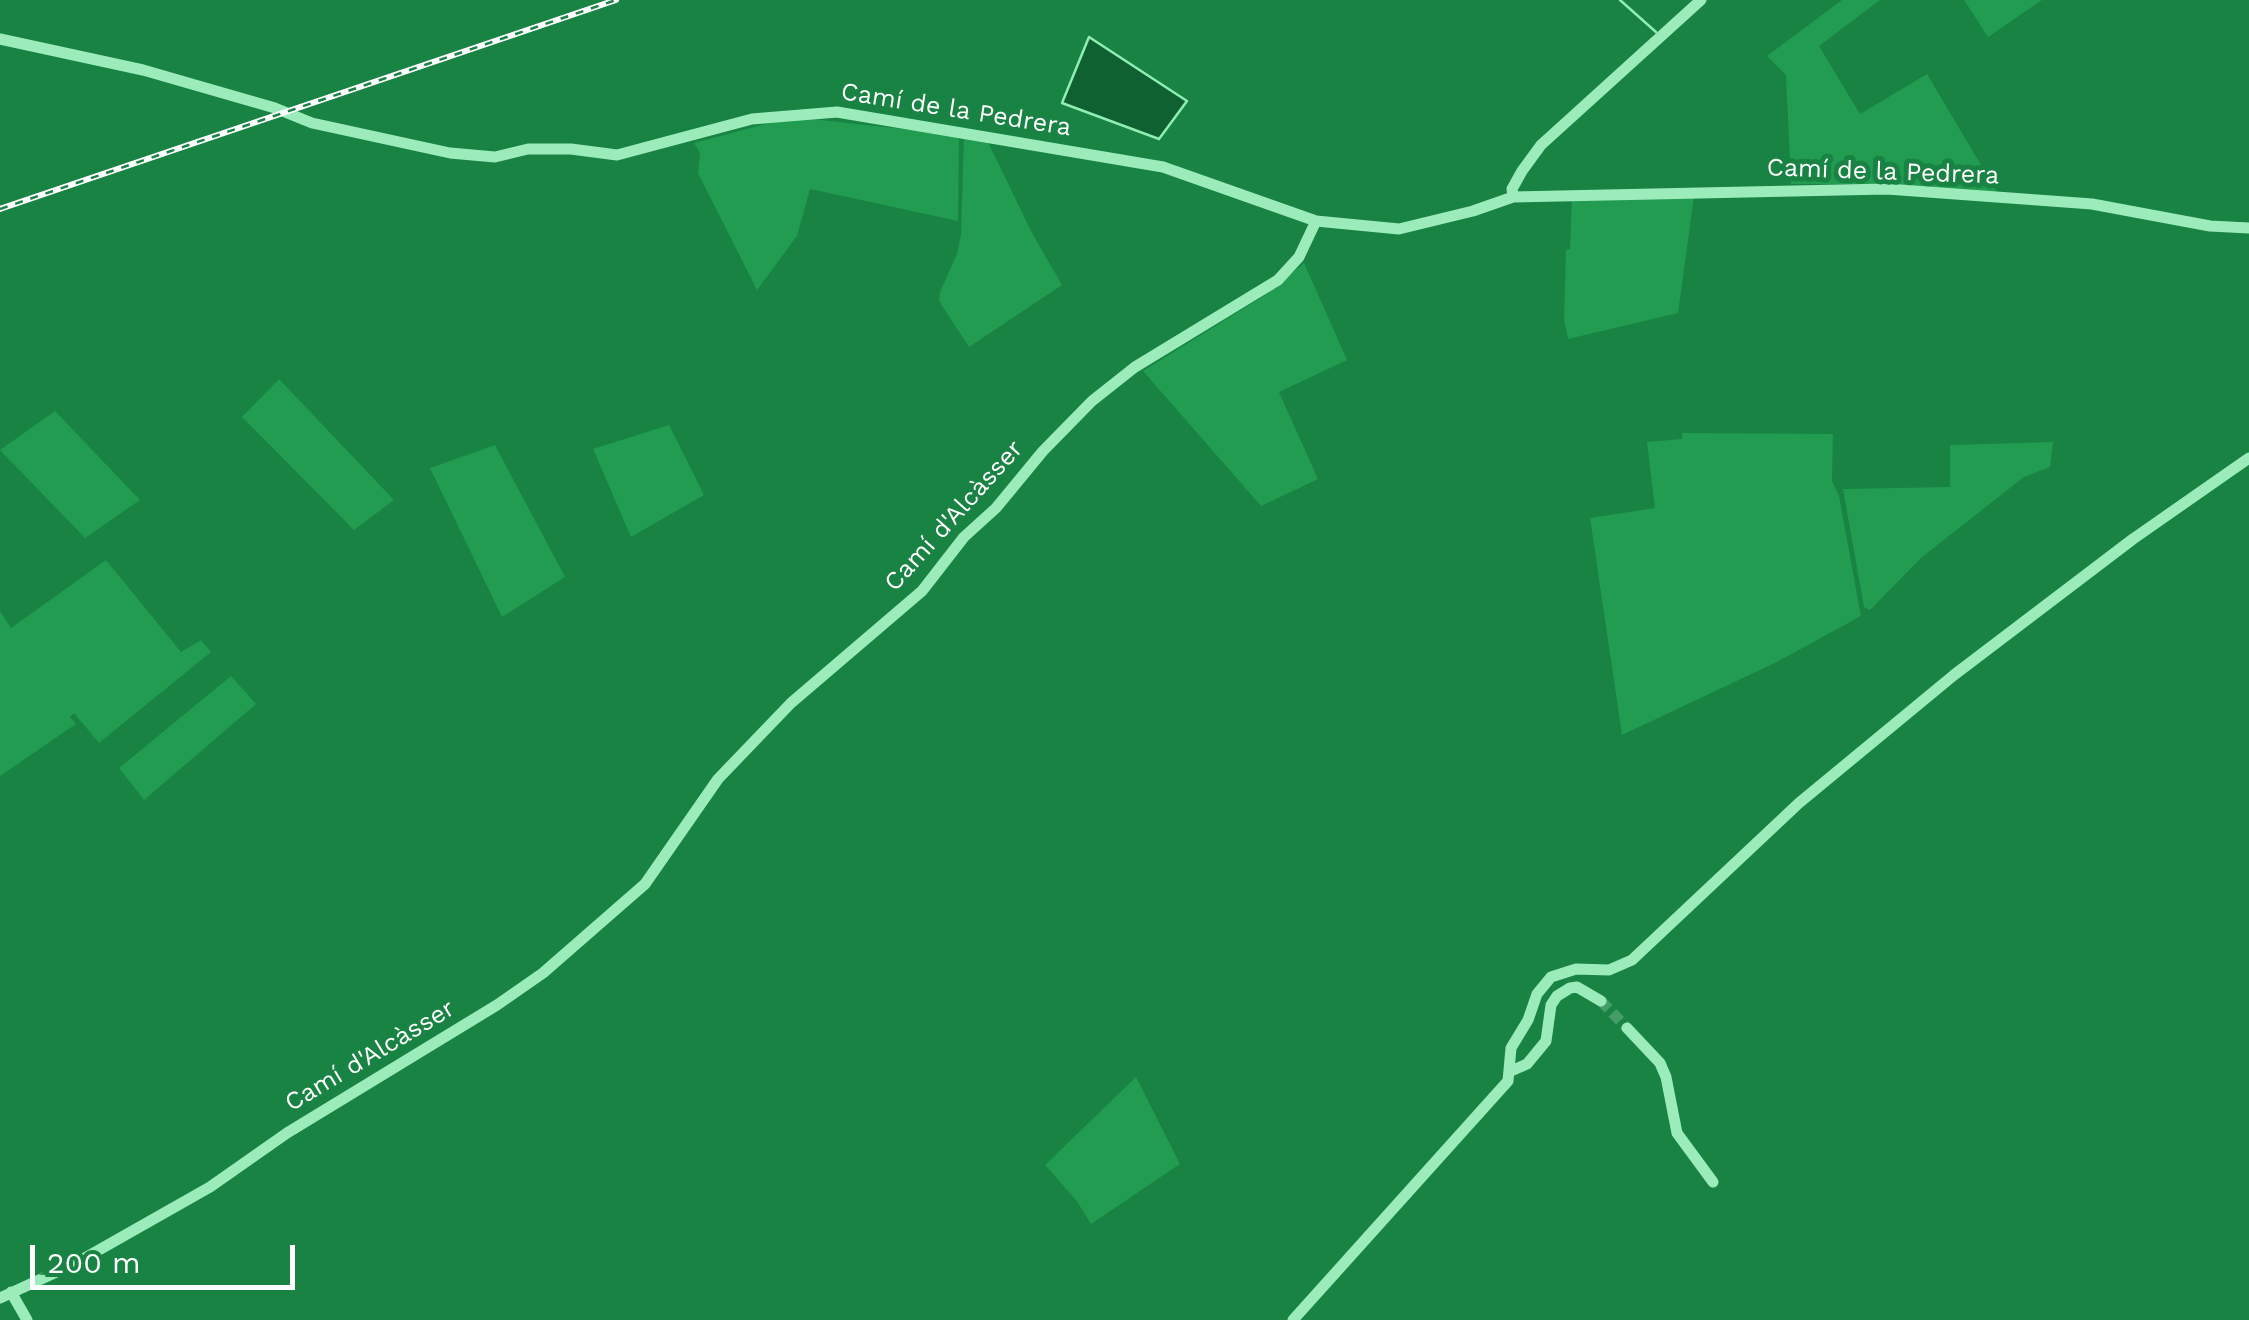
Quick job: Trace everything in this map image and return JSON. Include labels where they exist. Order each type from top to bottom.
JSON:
[{"type":"street","points":[[1316,221],[1399,229],[1513,197],[1512,189],[1541,145],[1702,0]]},
{"type":"street","name":"Camí de la Pedrera","points":[[0,39],[143,70],[275,108],[312,123],[450,153],[495,157],[528,149],[572,149],[617,155],[752,118],[837,112],[1163,167],[1316,221]]},
{"type":"street","name":"Camí de la Pedrera","points":[[1513,197],[1887,190],[2092,204],[2210,226],[2249,228]]},
{"type":"street","name":"Camí d'Alcàsser","points":[[3,1295],[76,1263],[210,1187],[288,1133],[528,984],[639,890],[718,779],[790,703],[922,591],[964,537],[996,508],[1043,451],[1092,401],[1135,367],[1278,280],[1300,256],[1316,221]]},
{"type":"street","points":[[1293,1320],[1502,1088],[1511,1071],[1511,1048],[1550,977],[1576,969],[1609,970],[1632,960],[1799,803],[1954,675],[2133,539],[2249,458]]},
{"type":"street","points":[[1511,1071],[1527,1064],[1546,1041],[1556,996],[1578,987],[1601,1001]]},
{"type":"street","points":[[1628,1028],[1660,1063],[1677,1132],[1713,1182]]},
{"type":"street","points":[[3,1295],[27,1320]]},
{"type":"shaded area","points":[[1842,0],[1880,0],[1819,46],[1860,114],[1927,74],[1997,192],[1791,184],[1786,75],[1767,56]]},
{"type":"shaded area","points":[[1964,0],[2042,0],[1988,37]]},
{"type":"shaded area","points":[[1089,37],[1187,101],[1159,139],[1062,103]]},
{"type":"shaded area","points":[[811,119],[959,135],[958,221],[810,189],[797,236],[757,290],[698,173],[700,153],[694,143],[777,121]]},
{"type":"shaded area","points":[[964,136],[987,140],[1062,285],[969,347],[939,301],[961,235]]},
{"type":"shaded area","points":[[1694,196],[1678,313],[1568,339],[1564,320],[1572,198]]},
{"type":"shaded area","points":[[1304,263],[1347,360],[1279,392],[1318,479],[1261,506],[1143,371],[1262,297]]},
{"type":"shaded area","points":[[279,379],[394,500],[354,530],[242,417]]},
{"type":"shaded area","points":[[55,411],[140,500],[85,538],[0,450]]},
{"type":"shaded area","points":[[669,425],[704,495],[631,537],[593,449]]},
{"type":"shaded area","points":[[1682,433],[1833,434],[1832,481],[1839,496],[1861,616],[1777,662],[1622,735],[1590,518],[1655,508],[1647,442],[1682,439]]},
{"type":"shaded area","points":[[2053,442],[2050,467],[2024,477],[1922,557],[1870,610],[1864,607],[1843,489],[1950,487],[1950,445]]},
{"type":"shaded area","points":[[495,445],[565,577],[502,617],[430,468]]},
{"type":"shaded area","points":[[106,560],[181,652],[201,640],[211,652],[99,743],[74,713],[70,717],[76,724],[0,776],[0,611],[11,628]]},
{"type":"shaded area","points":[[231,676],[256,704],[144,800],[119,768]]},
{"type":"shaded area","points":[[1136,1077],[1180,1164],[1091,1224],[1045,1165]]},
{"type":"waterway","points":[[1620,0],[1656,32]]},
{"type":"tunnel","points":[[1601,1001],[1627,1028]]},
{"type":"railway","points":[[0,209],[616,0]]}]
